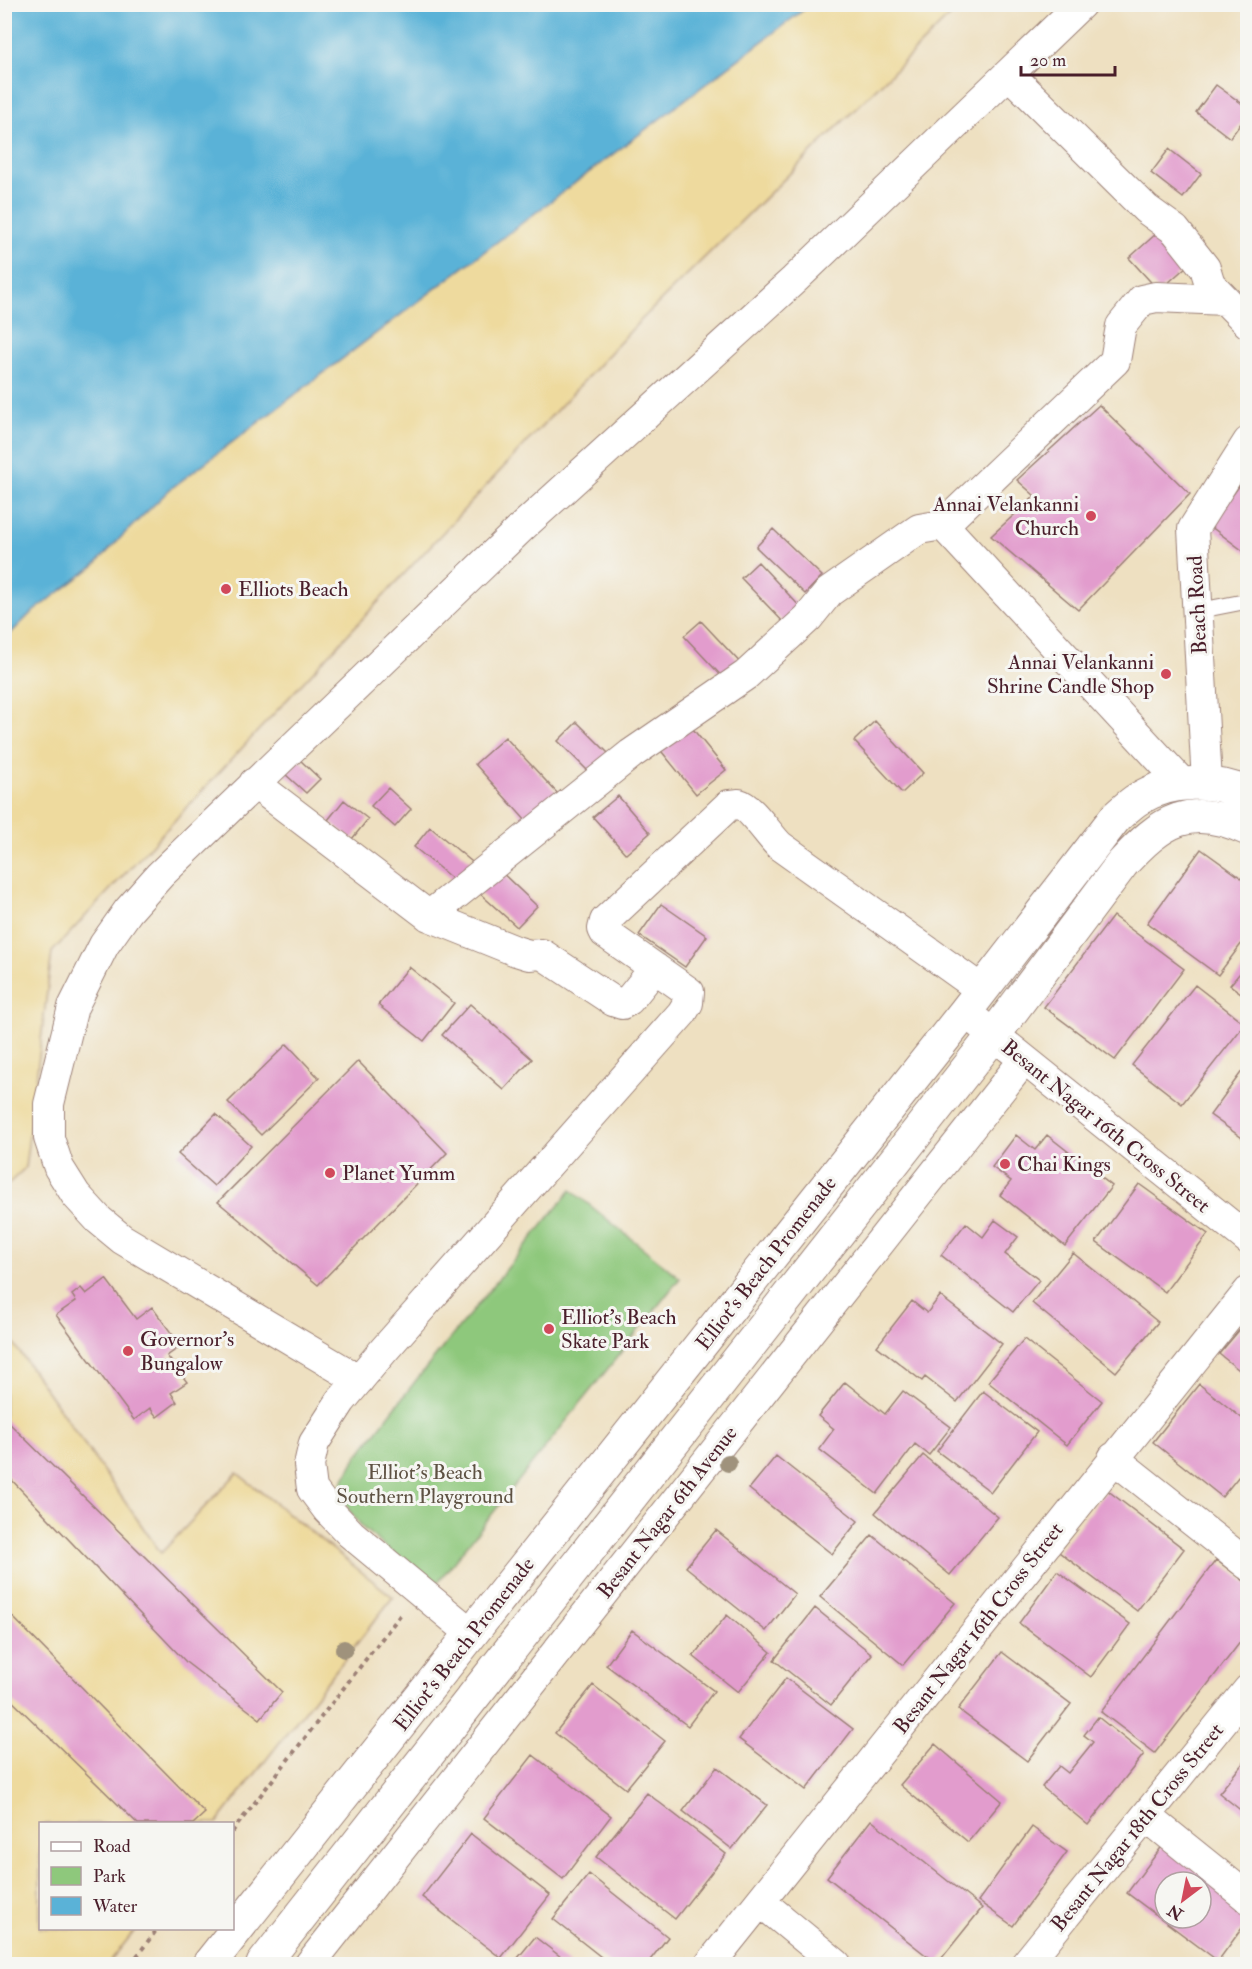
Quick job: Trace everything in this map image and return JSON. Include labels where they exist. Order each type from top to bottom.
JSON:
[{"type":"street","points":[[360,1380],[122,1239],[99,1220],[76,1195],[59,1168],[49,1138],[49,1104],[73,1007],[104,945],[128,911],[160,874],[254,783],[521,528],[794,280],[1010,75],[1081,4]]},
{"type":"street","points":[[1010,75],[1146,209],[1174,230],[1205,268],[1210,284],[1248,323]]},
{"type":"street","points":[[429,916],[631,754],[746,675],[807,618],[830,592],[919,530],[943,525],[1115,362],[1121,326],[1142,300],[1156,297],[1225,300]]},
{"type":"street","name":"Beach Road","points":[[1195,783],[1197,611],[1193,529],[1248,442]]},
{"type":"street","points":[[943,525],[1195,783],[1235,789],[1248,794]]},
{"type":"street","points":[[254,783],[429,916],[516,951],[529,955],[542,954],[613,1001],[622,1004],[655,968],[689,992],[688,1003],[682,1013],[341,1401],[314,1443],[309,1465],[312,1488],[327,1509],[351,1534],[472,1634]]},
{"type":"street","name":"Elliot's Beach Promenade","points":[[209,1965],[973,1001],[1116,817],[1139,799],[1161,789],[1195,783]]},
{"type":"street","name":"Besant Nagar 16th Cross Street","points":[[655,968],[605,933],[603,925],[729,805],[739,804],[748,808],[780,846],[973,1001],[993,1036],[1248,1239]]},
{"type":"street","name":"Elliot's Beach Promenade","points":[[263,1965],[993,1036],[1122,864],[1144,840],[1160,828],[1169,822],[1187,817],[1201,815],[1229,820],[1248,829]]},
{"type":"street","name":"Besant Nagar 6th Avenue","points":[[310,1965],[1024,1060]]},
{"type":"street","name":"Besant Nagar 16th Cross Street","points":[[710,1965],[1248,1292]]},
{"type":"street","points":[[1113,1458],[1248,1565]]},
{"type":"street","name":"Besant Nagar 18th Cross Street","points":[[1026,1965],[1248,1690]]},
{"type":"street","points":[[1146,1816],[1248,1898]]},
{"type":"street","points":[[761,1902],[836,1965]]},
{"type":"lane","points":[[1197,611],[1248,602]]},
{"type":"path","points":[[234,1829],[420,1592]]},
{"type":"path","points":[[130,1965],[157,1930]]},
{"type":"green space","name":"Elliot's Beach Skate Park","points":[[571,1190],[680,1278],[434,1587],[364,1529],[349,1510],[341,1494],[341,1485],[356,1458],[417,1379]]},
{"type":"sand","name":"Elliots Beach","points":[[810,5],[961,5],[637,324],[52,952],[25,1168],[5,1187],[5,639],[30,614],[95,565],[169,490]]},
{"type":"sand","points":[[4,1330],[161,1553],[237,1473],[393,1597],[218,1822],[39,1822],[39,1930],[135,1930],[108,1964],[5,1964]]},
{"type":"water","points":[[5,4],[810,5],[169,490],[95,565],[30,614],[5,639]]},
{"type":"building","points":[[1216,85],[1248,108],[1248,114],[1230,138],[1196,112]]},
{"type":"building","points":[[1169,149],[1201,174],[1183,198],[1151,173]]},
{"type":"building","points":[[1157,233],[1187,266],[1159,291],[1129,258]]},
{"type":"building","name":"Annai Velankanni Church","points":[[1099,405],[1190,494],[1078,610],[991,536],[1035,496],[1017,480]]},
{"type":"building","points":[[1248,474],[1248,551],[1246,553],[1210,526]]},
{"type":"building","points":[[773,529],[822,576],[805,594],[756,547]]},
{"type":"building","points":[[758,562],[804,611],[788,627],[741,578]]},
{"type":"building","points":[[701,621],[746,669],[729,684],[684,636]]},
{"type":"building","points":[[875,721],[923,773],[902,793],[854,741]]},
{"type":"building","points":[[577,722],[610,755],[591,774],[558,741]]},
{"type":"building","points":[[688,723],[726,770],[696,794],[658,747]]},
{"type":"building","points":[[505,737],[558,794],[527,822],[475,764]]},
{"type":"building","points":[[299,759],[320,779],[306,793],[285,774]]},
{"type":"building","points":[[388,788],[411,809],[395,827],[371,806]]},
{"type":"building","points":[[618,796],[650,833],[626,854],[593,817]]},
{"type":"building","points":[[344,800],[368,819],[352,839],[328,820]]},
{"type":"building","points":[[430,827],[477,866],[461,886],[414,847]]},
{"type":"building","points":[[1201,849],[1248,883],[1248,935],[1218,975],[1147,923]]},
{"type":"building","points":[[498,869],[537,906],[517,927],[477,891]]},
{"type":"building","points":[[661,904],[707,936],[685,967],[639,935]]},
{"type":"building","points":[[1113,916],[1184,969],[1115,1060],[1044,1007]]},
{"type":"building","points":[[1248,963],[1248,998],[1230,985]]},
{"type":"building","points":[[409,967],[454,1003],[424,1041],[378,1005]]},
{"type":"building","points":[[1195,985],[1245,1024],[1182,1104],[1132,1065]]},
{"type":"building","points":[[470,1004],[532,1059],[504,1090],[442,1035]]},
{"type":"building","points":[[287,1044],[319,1078],[261,1135],[228,1102]]},
{"type":"building","points":[[358,1061],[447,1153],[318,1285],[218,1202]]},
{"type":"building","points":[[1248,1063],[1248,1142],[1210,1115]]},
{"type":"building","points":[[216,1114],[251,1146],[214,1186],[178,1154]]},
{"type":"building","points":[[1016,1135],[1035,1150],[1047,1135],[1112,1186],[1065,1246],[1000,1195],[1011,1181],[992,1167]]},
{"type":"building","points":[[1139,1184],[1208,1234],[1165,1292],[1096,1242]]},
{"type":"building","points":[[995,1220],[1018,1237],[1005,1254],[1039,1280],[1013,1312],[941,1255],[966,1223],[983,1237]]},
{"type":"building","points":[[1073,1253],[1158,1322],[1116,1372],[1032,1303]]},
{"type":"building","name":"Governor's Bungalow","points":[[106,1279],[136,1319],[152,1307],[181,1346],[167,1356],[187,1382],[171,1393],[177,1402],[157,1417],[150,1408],[134,1420],[56,1315],[76,1301],[72,1295],[81,1288],[86,1294]]},
{"type":"building","points":[[940,1296],[1002,1344],[957,1402],[925,1377],[922,1381],[877,1346],[912,1301],[927,1313]]},
{"type":"building","points":[[1248,1320],[1248,1377],[1219,1354]]},
{"type":"building","points":[[1024,1339],[1102,1401],[1067,1445],[988,1382]]},
{"type":"building","points":[[845,1382],[885,1414],[903,1391],[951,1427],[929,1455],[915,1444],[877,1494],[819,1449],[834,1429],[818,1416]]},
{"type":"building","points":[[1199,1384],[1248,1423],[1248,1465],[1222,1497],[1153,1442]]},
{"type":"building","points":[[983,1391],[1037,1432],[991,1492],[937,1451]]},
{"type":"building","points":[[4,1418],[282,1692],[260,1719],[187,1663],[4,1472]]},
{"type":"building","points":[[923,1455],[998,1517],[950,1575],[875,1513]]},
{"type":"building","points":[[776,1456],[858,1521],[832,1554],[749,1489]]},
{"type":"building","points":[[1107,1490],[1184,1549],[1137,1611],[1059,1552]]},
{"type":"building","points":[[716,1530],[795,1594],[766,1631],[686,1567]]},
{"type":"building","points":[[872,1535],[955,1603],[903,1665],[820,1597]]},
{"type":"building","points":[[1216,1560],[1248,1584],[1248,1632],[1155,1753],[1101,1712]]},
{"type":"building","points":[[1057,1571],[1130,1624],[1091,1677],[1019,1623]]},
{"type":"building","points":[[4,1608],[205,1813],[195,1822],[136,1822],[4,1693]]},
{"type":"building","points":[[815,1608],[872,1654],[831,1705],[774,1660]]},
{"type":"building","points":[[727,1615],[771,1652],[738,1692],[693,1656]]},
{"type":"building","points":[[632,1630],[714,1691],[688,1726],[606,1665]]},
{"type":"building","points":[[1002,1652],[1071,1704],[1027,1761],[958,1709]]},
{"type":"building","points":[[786,1678],[853,1729],[806,1790],[739,1739]]},
{"type":"building","points":[[593,1685],[665,1741],[626,1789],[555,1733]]},
{"type":"building","points":[[1098,1717],[1144,1754],[1088,1825],[1042,1787],[1059,1766],[1068,1773],[1093,1742],[1084,1735]]},
{"type":"building","points":[[935,1744],[1002,1801],[968,1842],[900,1785]]},
{"type":"building","points":[[533,1755],[611,1816],[563,1879],[484,1818]]},
{"type":"building","points":[[1248,1757],[1248,1816],[1219,1793]]},
{"type":"building","points":[[717,1767],[767,1805],[732,1849],[683,1811]]},
{"type":"building","points":[[647,1793],[726,1854],[675,1919],[596,1857]]},
{"type":"building","points":[[871,1820],[982,1908],[937,1964],[827,1877]]},
{"type":"building","points":[[1032,1827],[1067,1852],[1013,1926],[978,1901]]},
{"type":"building","points":[[471,1834],[550,1895],[501,1958],[422,1897]]},
{"type":"building","points":[[1163,1845],[1197,1870],[1153,1870],[1153,1912],[1127,1893]]},
{"type":"building","points":[[589,1874],[668,1937],[647,1964],[610,1964],[553,1919]]},
{"type":"building","points":[[1213,1882],[1248,1908],[1248,1920],[1218,1961],[1177,1930],[1213,1930]]},
{"type":"building","points":[[535,1937],[570,1964],[513,1964]]},
{"type":"place","name":"Annai Velankanni Church","points":[[1091,516]]},
{"type":"place","name":"Elliots Beach","points":[[226,589]]},
{"type":"place","name":"Annai Velankanni Shrine Candle Shop","points":[[1166,674]]},
{"type":"place","name":"Chai Kings","points":[[1005,1164]]},
{"type":"place","name":"Planet Yumm","points":[[330,1173]]},
{"type":"place","name":"Elliot's Beach Skate Park","points":[[549,1329]]},
{"type":"place","name":"Governor's Bungalow","points":[[128,1351]]},
{"type":"park label","name":"Elliot's Beach Southern Playground","points":[[425,1484]]}]
